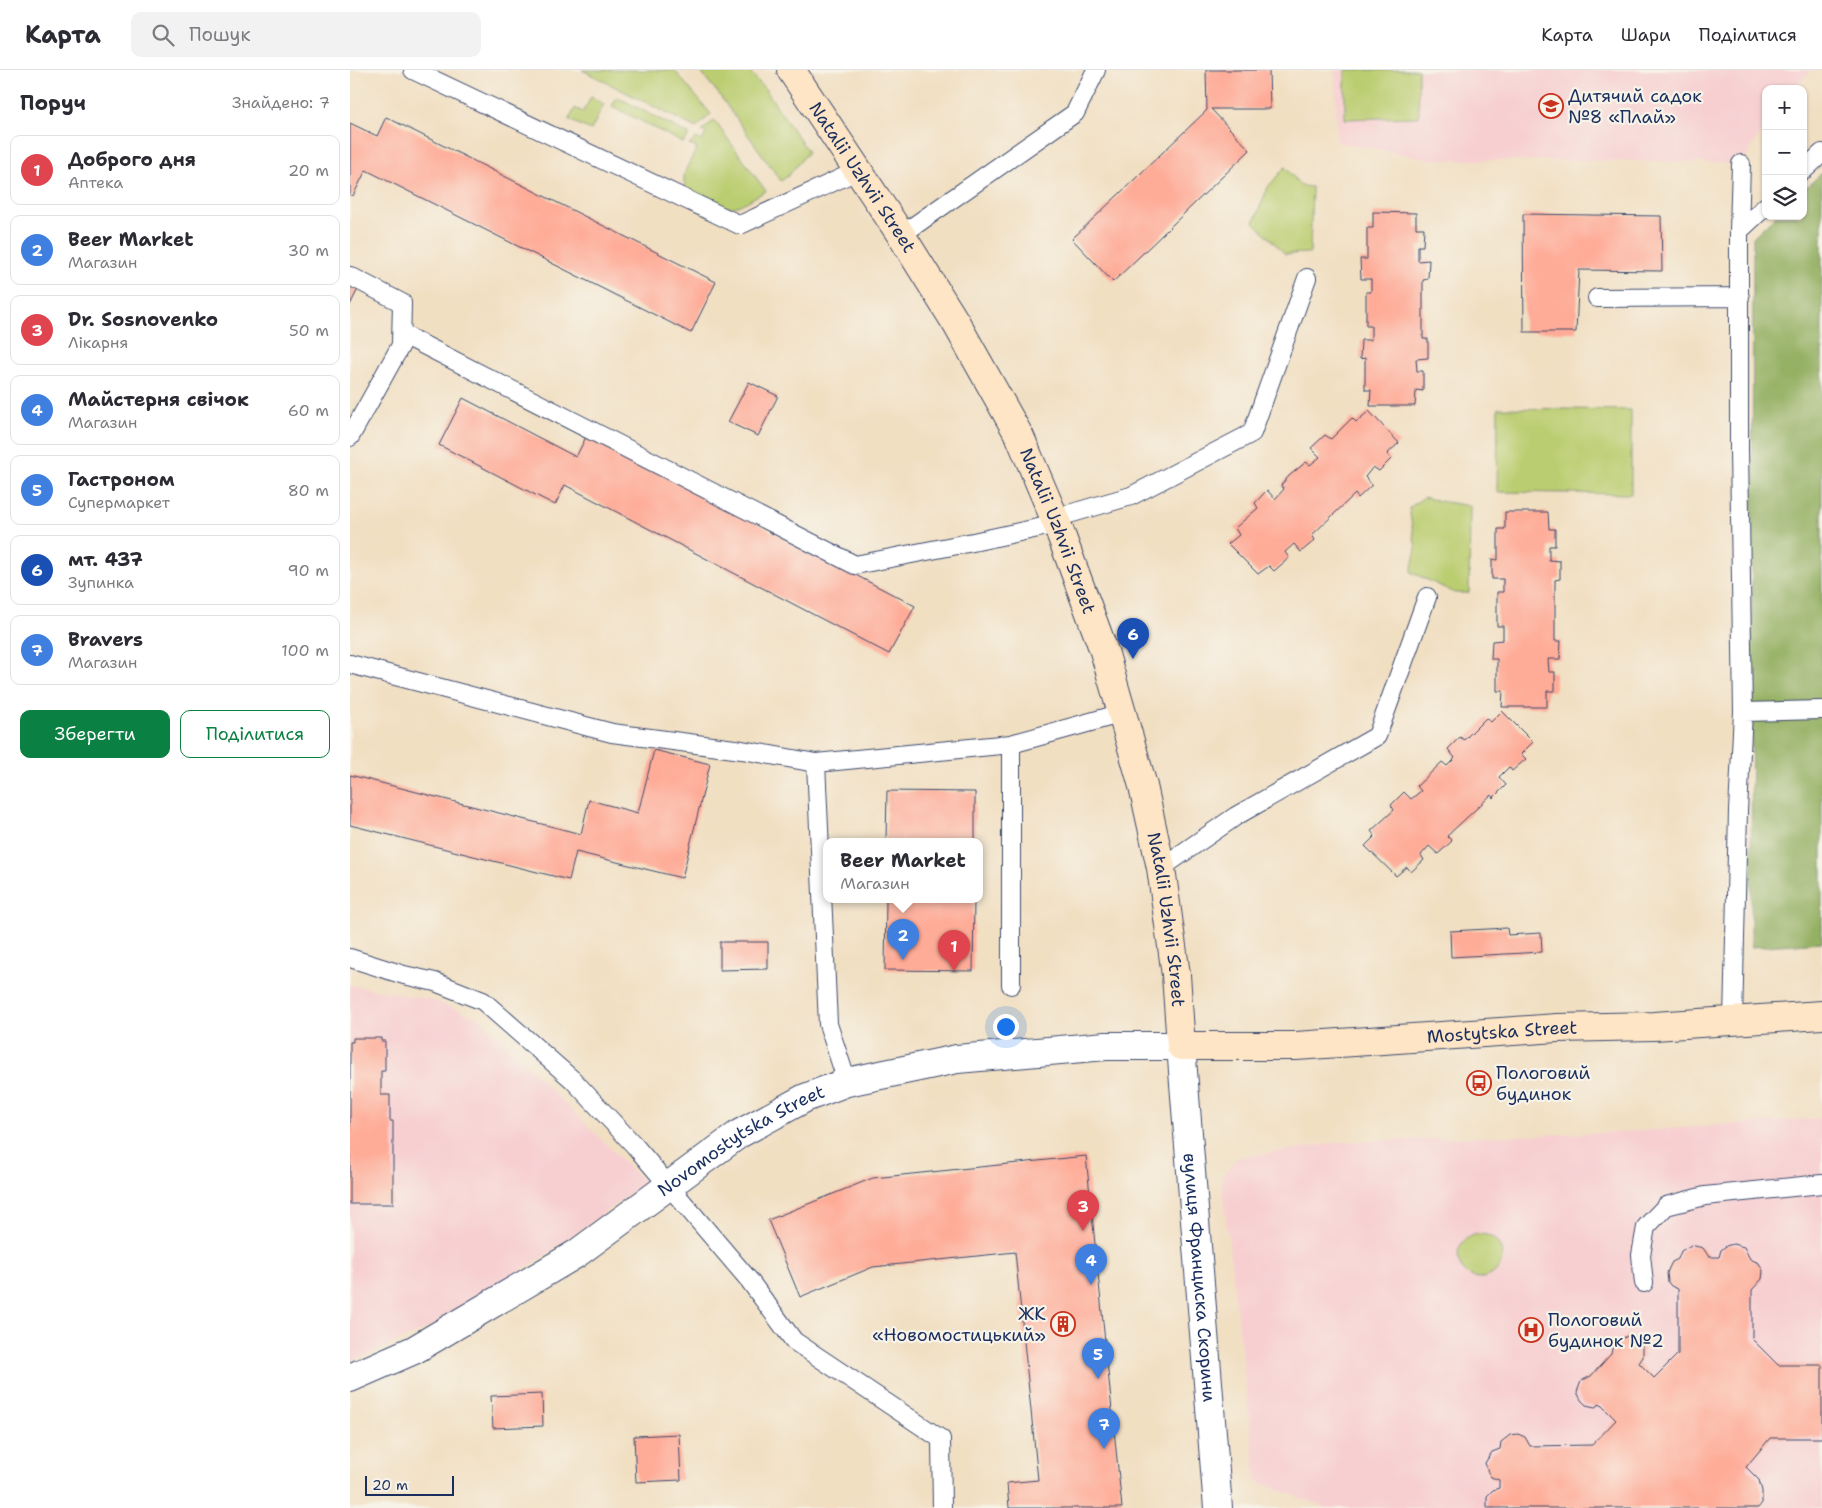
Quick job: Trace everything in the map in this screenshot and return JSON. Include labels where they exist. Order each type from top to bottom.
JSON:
[{"type":"street","name":"Natalii Uzhvii Street","points":[[791,70],[902,235],[956,323],[1020,437],[1056,521],[1094,623],[1123,713],[1142,786],[1161,868],[1176,975],[1181,1046]]},
{"type":"street","name":"Mostytska Street","points":[[1181,1046],[1296,1046],[1557,1028],[1654,1026],[1822,1016]]},
{"type":"street","name":"Novomostytska Street","points":[[350,1378],[414,1350],[560,1264],[739,1134],[804,1098],[847,1082],[958,1059],[1106,1046],[1181,1046]]},
{"type":"street","name":"вулиця Франциска Скорини","points":[[1181,1046],[1218,1508]]},
{"type":"lane","points":[[413,70],[740,225],[859,170]]},
{"type":"lane","points":[[902,235],[1075,113],[1096,70]]},
{"type":"lane","points":[[1807,167],[1822,153]]},
{"type":"lane","points":[[1734,1022],[1738,811],[1743,712],[1739,231],[1741,164]]},
{"type":"lane","points":[[1739,231],[1762,210]]},
{"type":"lane","points":[[350,276],[402,303],[402,344]]},
{"type":"lane","points":[[350,437],[406,336],[855,565],[973,542],[1056,521],[1130,496],[1252,433],[1307,278]]},
{"type":"lane","points":[[1597,298],[1740,297]]},
{"type":"lane","points":[[1161,868],[1236,816],[1377,736],[1427,597]]},
{"type":"lane","points":[[350,664],[612,733],[742,750],[816,764],[1011,744],[1123,713]]},
{"type":"lane","points":[[1743,712],[1822,710]]},
{"type":"lane","points":[[1011,744],[1011,986]]},
{"type":"lane","points":[[816,764],[828,1024],[847,1082]]},
{"type":"lane","points":[[350,958],[404,975],[435,982],[483,1001],[573,1080],[635,1146],[750,1280],[794,1341],[941,1439],[942,1508]]},
{"type":"lane","points":[[1644,1283],[1641,1255],[1646,1227],[1666,1206],[1706,1196],[1822,1184]]},
{"type":"shaded area","name":"Дитячий садок №8 «Плай»","points":[[1335,70],[1812,70],[1796,85],[1762,85],[1762,130],[1741,164],[1659,161],[1435,160],[1337,142]]},
{"type":"shaded area","points":[[350,985],[432,1000],[479,1018],[645,1183],[547,1254],[442,1322],[350,1363]]},
{"type":"shaded area","name":"Пологовий будинок №2","points":[[1822,1118],[1822,1508],[1324,1508],[1323,1506],[1257,1482],[1221,1177],[1237,1158],[1341,1142],[1625,1132]]},
{"type":"green space","points":[[582,70],[674,70],[711,114],[696,128]]},
{"type":"green space","points":[[699,70],[748,70],[765,89],[808,152],[789,175],[781,181],[718,93]]},
{"type":"green space","points":[[1345,70],[1418,70],[1419,117],[1345,119]]},
{"type":"green space","points":[[591,97],[604,104],[591,130],[569,120],[575,108],[583,112]]},
{"type":"green space","points":[[617,97],[690,135],[683,143],[612,106]]},
{"type":"green space","points":[[714,120],[766,191],[734,207],[710,205],[694,197],[685,185],[684,177],[686,170],[697,148],[689,145],[696,138],[702,141],[706,133],[702,131]]},
{"type":"green space","points":[[1285,167],[1301,186],[1312,187],[1310,253],[1285,254],[1254,222],[1268,187]]},
{"type":"green space","points":[[1822,173],[1822,942],[1751,947],[1753,237],[1771,220],[1807,220],[1807,186]]},
{"type":"green space","points":[[1498,408],[1631,410],[1631,494],[1497,492]]},
{"type":"green space","points":[[1424,497],[1470,506],[1469,593],[1455,593],[1411,572],[1416,549],[1409,508]]},
{"type":"green space","points":[[1476,1234],[1484,1234],[1496,1240],[1502,1256],[1496,1272],[1484,1278],[1476,1278],[1464,1272],[1458,1260],[1458,1252],[1464,1240]]},
{"type":"building","points":[[1206,70],[1269,70],[1270,109],[1211,109],[1250,150],[1113,282],[1072,239],[1207,110]]},
{"type":"building","points":[[386,117],[716,282],[691,333],[366,170],[353,196],[350,195],[350,123],[377,136]]},
{"type":"building","points":[[1373,212],[1416,213],[1416,228],[1424,228],[1423,246],[1418,246],[1418,261],[1429,260],[1428,279],[1423,280],[1423,339],[1428,339],[1428,358],[1416,359],[1417,371],[1423,371],[1423,391],[1416,390],[1415,406],[1370,406],[1371,390],[1365,390],[1365,358],[1360,359],[1361,340],[1371,340],[1371,326],[1366,326],[1366,292],[1371,292],[1371,279],[1361,279],[1360,259],[1367,259],[1367,228],[1373,228]]},
{"type":"building","points":[[1523,214],[1661,216],[1662,271],[1579,270],[1576,332],[1524,332]]},
{"type":"building","points":[[350,285],[358,289],[350,305]]},
{"type":"building","points":[[749,382],[778,396],[758,436],[728,422]]},
{"type":"building","points":[[463,398],[576,457],[587,435],[915,606],[889,654],[565,485],[555,505],[439,445]]},
{"type":"building","points":[[1369,411],[1399,443],[1387,454],[1391,459],[1379,471],[1373,467],[1365,477],[1372,485],[1358,498],[1355,494],[1312,535],[1315,540],[1301,552],[1294,544],[1285,552],[1289,558],[1274,571],[1269,566],[1258,574],[1228,544],[1239,535],[1235,528],[1258,508],[1255,503],[1267,490],[1275,499],[1284,489],[1281,485],[1289,476],[1306,462],[1310,465],[1320,457],[1311,448],[1325,435],[1331,439],[1352,418],[1356,422]]},
{"type":"building","points":[[1505,512],[1548,512],[1549,529],[1555,529],[1555,546],[1549,546],[1549,560],[1560,561],[1560,579],[1555,580],[1555,641],[1561,641],[1560,659],[1548,659],[1549,672],[1555,672],[1555,691],[1547,691],[1547,707],[1502,707],[1503,691],[1497,691],[1497,659],[1491,659],[1492,641],[1503,640],[1503,626],[1497,626],[1497,592],[1503,592],[1503,579],[1492,579],[1492,559],[1498,560],[1498,529],[1505,529]]},
{"type":"building","points":[[1502,711],[1533,742],[1521,754],[1526,759],[1512,771],[1509,767],[1499,777],[1506,785],[1493,798],[1491,795],[1447,836],[1452,841],[1438,854],[1429,846],[1421,855],[1424,860],[1411,872],[1407,867],[1396,876],[1365,846],[1375,836],[1371,831],[1394,810],[1391,805],[1404,792],[1411,799],[1421,791],[1417,786],[1442,762],[1447,766],[1455,758],[1448,749],[1460,737],[1464,740],[1486,718],[1491,722]]},
{"type":"building","points":[[654,750],[710,764],[682,878],[576,852],[569,880],[350,825],[350,775],[581,834],[589,800],[638,813]]},
{"type":"building","points":[[887,791],[975,792],[975,838],[886,838]]},
{"type":"building","points":[[886,903],[974,903],[973,971],[885,970]]},
{"type":"building","points":[[1507,928],[1508,935],[1541,933],[1542,952],[1451,957],[1450,931]]},
{"type":"building","points":[[720,942],[768,942],[768,969],[720,970]]},
{"type":"building","points":[[353,1038],[381,1038],[381,1041],[385,1041],[385,1071],[381,1071],[381,1095],[390,1095],[390,1121],[393,1121],[393,1204],[350,1204],[350,1042],[353,1042]]},
{"type":"building","name":"ЖК «Новомостицький»","points":[[1086,1156],[1122,1508],[1009,1508],[1007,1483],[1038,1480],[1015,1252],[873,1267],[800,1297],[768,1220],[873,1178]]},
{"type":"building","points":[[1733,1244],[1744,1247],[1750,1259],[1759,1263],[1763,1271],[1762,1279],[1752,1290],[1752,1339],[1778,1365],[1822,1365],[1822,1438],[1770,1438],[1746,1467],[1759,1480],[1762,1491],[1762,1503],[1758,1508],[1487,1508],[1487,1496],[1493,1490],[1499,1488],[1499,1480],[1491,1477],[1485,1463],[1492,1452],[1500,1449],[1501,1442],[1510,1435],[1518,1434],[1525,1437],[1530,1446],[1592,1445],[1616,1420],[1600,1404],[1595,1407],[1586,1405],[1577,1392],[1581,1381],[1591,1376],[1611,1354],[1616,1343],[1627,1336],[1643,1343],[1643,1357],[1639,1363],[1654,1378],[1678,1354],[1678,1289],[1671,1286],[1668,1282],[1667,1273],[1672,1262],[1678,1259],[1681,1251],[1691,1245],[1703,1248],[1709,1257],[1719,1257],[1721,1250]]},
{"type":"building","points":[[542,1394],[543,1426],[493,1428],[491,1396]]},
{"type":"building","points":[[679,1434],[681,1480],[636,1482],[634,1436]]},
{"type":"place","name":"Дитячий садок №8 «Плай»","points":[[1551,106]]},
{"type":"place","name":"мт. 437","points":[[1133,659]]},
{"type":"place","name":"Beer Market","points":[[903,960]]},
{"type":"place","name":"Доброго дня","points":[[954,971]]},
{"type":"place","name":"Пологовий будинок","points":[[1479,1083]]},
{"type":"place","name":"Dr. Sosnovenko","points":[[1083,1231]]},
{"type":"place","name":"Майстерня свічок","points":[[1091,1285]]},
{"type":"place","name":"ЖК «Новомостицький»","points":[[1063,1324]]},
{"type":"place","name":"Пологовий будинок №2","points":[[1531,1330]]},
{"type":"place","name":"Гастроном","points":[[1098,1379]]},
{"type":"place","name":"Bravers","points":[[1104,1449]]}]
